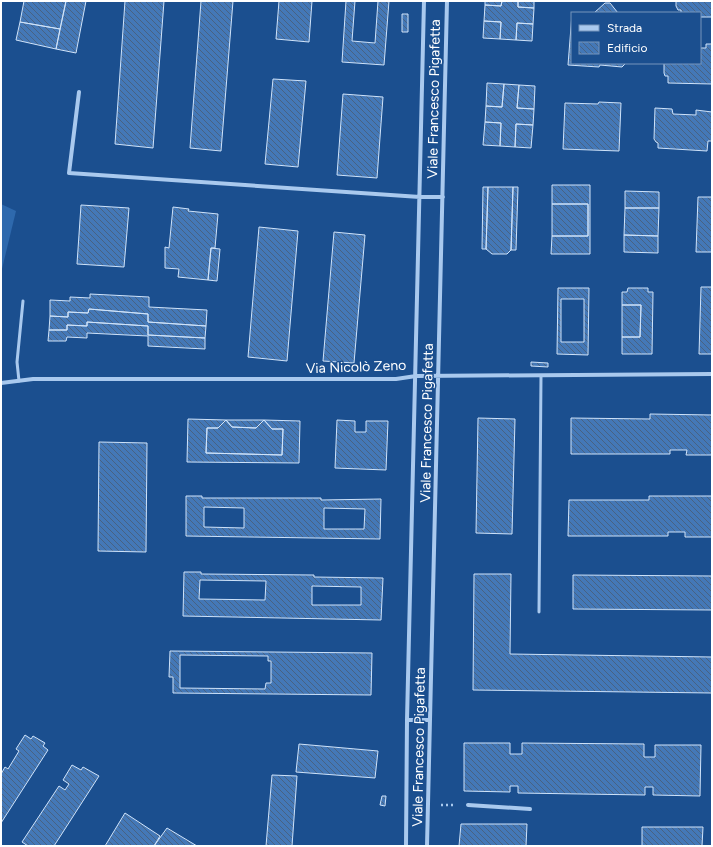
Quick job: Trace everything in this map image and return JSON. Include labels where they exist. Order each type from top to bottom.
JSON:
[{"type":"street","name":"Viale Francesco Pigafetta","points":[[406,846],[407,720],[424,1]]},
{"type":"street","name":"Viale Francesco Pigafetta","points":[[427,846],[447,1]]},
{"type":"street","points":[[79,92],[69,173],[420,197],[443,197]]},
{"type":"street","name":"Via Nicolò Zeno","points":[[1,383],[33,380],[396,380],[416,376],[712,374]]},
{"type":"street","points":[[407,720],[430,720]]},
{"type":"street","points":[[468,805],[530,809]]},
{"type":"lane","points":[[19,381],[17,362],[24,301]]},
{"type":"lane","points":[[539,612],[542,376]]},
{"type":"path","points":[[428,804],[468,805]]},
{"type":"shaded area","points":[[1,204],[16,211],[1,273]]},
{"type":"building","points":[[24,1],[66,1],[60,29],[20,22]]},
{"type":"building","points":[[66,1],[86,1],[76,53],[56,49]]},
{"type":"building","points":[[125,1],[164,1],[153,148],[115,144]]},
{"type":"building","points":[[201,1],[233,1],[221,151],[190,148]]},
{"type":"building","points":[[279,1],[312,1],[309,42],[276,39]]},
{"type":"building","points":[[346,1],[355,1],[352,41],[375,43],[378,1],[389,1],[384,65],[342,62]]},
{"type":"building","points":[[485,1],[502,1],[501,6],[485,5]]},
{"type":"building","points":[[502,1],[518,1],[518,7],[534,8],[533,24],[517,23],[516,40],[500,39],[501,22],[484,21],[485,5],[501,6]]},
{"type":"building","points":[[518,1],[534,1],[534,8],[518,7]]},
{"type":"building","points":[[676,1],[712,1],[712,17],[701,17],[701,12],[681,12],[681,10],[678,10]]},
{"type":"building","points":[[605,3],[610,3],[617,12],[595,12]]},
{"type":"building","points":[[402,14],[408,14],[408,32],[402,32]]},
{"type":"building","points":[[484,21],[501,22],[500,39],[483,38]]},
{"type":"building","points":[[20,22],[60,29],[56,49],[16,40]]},
{"type":"building","points":[[517,23],[533,24],[532,41],[516,40]]},
{"type":"building","points":[[571,27],[571,64],[625,64],[622,67],[568,65]]},
{"type":"building","points":[[706,44],[712,44],[712,84],[668,83],[668,76],[665,76],[664,73],[664,64],[701,64],[701,48],[706,48]]},
{"type":"building","points":[[273,79],[306,81],[298,167],[265,164]]},
{"type":"building","points":[[487,83],[504,84],[502,107],[486,106]]},
{"type":"building","points":[[504,84],[519,85],[517,108],[534,109],[533,125],[516,124],[515,147],[500,146],[501,123],[485,122],[486,106],[502,107]]},
{"type":"building","points":[[519,85],[535,86],[534,109],[517,108]]},
{"type":"building","points":[[343,94],[383,97],[377,178],[337,175]]},
{"type":"building","points":[[599,102],[621,103],[619,151],[563,149],[565,103],[598,104]]},
{"type":"building","points":[[655,108],[672,109],[673,114],[696,115],[696,110],[712,112],[712,141],[708,141],[707,151],[658,148],[658,143],[654,139]]},
{"type":"building","points":[[485,122],[501,123],[500,146],[483,145]]},
{"type":"building","points":[[516,124],[533,125],[531,148],[515,147]]},
{"type":"building","points":[[552,185],[590,185],[590,254],[551,254],[552,236],[588,236],[588,204],[552,204]]},
{"type":"building","points":[[483,187],[488,187],[486,249],[482,249]]},
{"type":"building","points":[[488,187],[513,187],[511,250],[507,254],[492,254],[486,249]]},
{"type":"building","points":[[513,187],[518,187],[516,250],[511,250]]},
{"type":"building","points":[[625,191],[659,192],[659,208],[625,208]]},
{"type":"building","points":[[698,197],[712,197],[712,252],[696,252]]},
{"type":"building","points":[[552,204],[588,204],[588,236],[552,236]]},
{"type":"building","points":[[81,205],[129,208],[124,267],[77,264]]},
{"type":"building","points":[[173,207],[189,209],[188,211],[218,214],[215,248],[211,248],[208,280],[178,277],[179,269],[165,268],[165,247],[169,248]]},
{"type":"building","points":[[625,208],[659,208],[658,236],[624,235]]},
{"type":"building","points":[[259,227],[298,231],[287,361],[248,357]]},
{"type":"building","points":[[334,232],[365,235],[354,363],[323,361]]},
{"type":"building","points":[[624,235],[658,236],[658,253],[624,252]]},
{"type":"building","points":[[211,248],[220,249],[217,281],[208,280]]},
{"type":"building","points":[[701,287],[712,287],[712,354],[699,354]]},
{"type":"building","points":[[558,288],[589,288],[588,355],[557,354]],"holes":[[[561,299],[584,299],[584,342],[561,342]]]},
{"type":"building","points":[[628,288],[648,288],[648,292],[653,292],[652,354],[622,354],[622,337],[640,337],[641,305],[622,305],[622,292],[627,292]]},
{"type":"building","points":[[90,294],[149,297],[149,307],[207,310],[206,326],[148,322],[148,314],[89,309],[88,313],[68,312],[68,317],[50,316],[50,300],[70,301],[70,297],[90,298]]},
{"type":"building","points":[[622,305],[641,305],[640,337],[622,337]]},
{"type":"building","points":[[89,309],[148,314],[148,322],[206,326],[205,338],[148,335],[148,326],[87,322],[87,326],[67,325],[67,330],[49,330],[50,316],[68,317],[68,312],[88,313]]},
{"type":"building","points":[[87,322],[148,326],[148,335],[205,338],[205,349],[148,346],[148,336],[87,333],[87,338],[67,337],[66,341],[48,341],[49,330],[67,330],[67,325],[87,326]]},
{"type":"building","points":[[531,362],[548,363],[548,367],[531,366]]},
{"type":"building","points":[[650,414],[712,415],[712,455],[686,455],[687,450],[670,450],[670,454],[571,454],[571,418],[650,419]]},
{"type":"building","points":[[478,418],[515,419],[512,534],[476,533]]},
{"type":"building","points":[[188,419],[226,420],[218,428],[207,428],[206,453],[282,455],[283,429],[272,429],[264,420],[300,421],[299,463],[187,462]]},
{"type":"building","points":[[226,420],[232,427],[256,428],[264,420],[272,429],[283,429],[282,455],[206,453],[207,428],[218,428]]},
{"type":"building","points":[[226,420],[264,420],[256,428],[232,427]]},
{"type":"building","points":[[337,420],[355,421],[355,432],[366,432],[366,421],[388,421],[386,470],[335,468]]},
{"type":"building","points":[[99,442],[147,443],[146,552],[98,551]]},
{"type":"building","points":[[186,496],[202,496],[202,498],[321,498],[321,500],[381,499],[380,539],[186,536]],"holes":[[[204,507],[244,508],[244,528],[204,527]],[[324,508],[365,509],[364,529],[324,529]]]},
{"type":"building","points":[[649,496],[712,496],[712,537],[685,537],[685,532],[668,532],[668,536],[568,536],[569,500],[649,500]]},
{"type":"building","points":[[184,572],[201,572],[201,574],[314,575],[314,577],[383,578],[381,620],[183,616]],"holes":[[[200,580],[266,581],[265,600],[199,599]],[[312,586],[361,587],[361,605],[312,605]]]},
{"type":"building","points":[[474,574],[511,574],[510,654],[712,657],[712,693],[473,690]]},
{"type":"building","points":[[573,575],[712,576],[712,610],[573,609]]},
{"type":"building","points":[[170,651],[372,653],[371,695],[173,693],[173,677],[169,677]],"holes":[[[180,655],[268,656],[268,661],[271,661],[271,683],[266,683],[265,689],[180,688]]]},
{"type":"building","points":[[25,735],[31,739],[33,736],[45,743],[43,746],[48,750],[1,823],[1,774],[5,767],[8,769],[19,751],[16,749]]},
{"type":"building","points":[[464,743],[510,743],[510,754],[522,754],[522,743],[644,744],[644,757],[655,757],[655,745],[701,745],[700,796],[653,795],[653,787],[645,787],[645,795],[518,793],[518,786],[510,786],[510,792],[464,791]]},
{"type":"building","points":[[299,744],[378,751],[375,778],[296,772]]},
{"type":"building","points":[[72,765],[81,770],[83,767],[99,776],[54,846],[28,846],[22,842],[59,786],[65,790],[69,784],[63,780]]},
{"type":"building","points":[[272,775],[297,776],[292,846],[266,846]]},
{"type":"building","points":[[382,796],[386,796],[385,806],[380,805]]},
{"type":"building","points":[[125,813],[160,836],[154,846],[105,846]]},
{"type":"building","points":[[461,824],[527,824],[526,846],[459,846]]},
{"type":"building","points":[[642,827],[703,827],[702,846],[642,846]]},
{"type":"building","points":[[167,828],[197,846],[154,846]]}]
